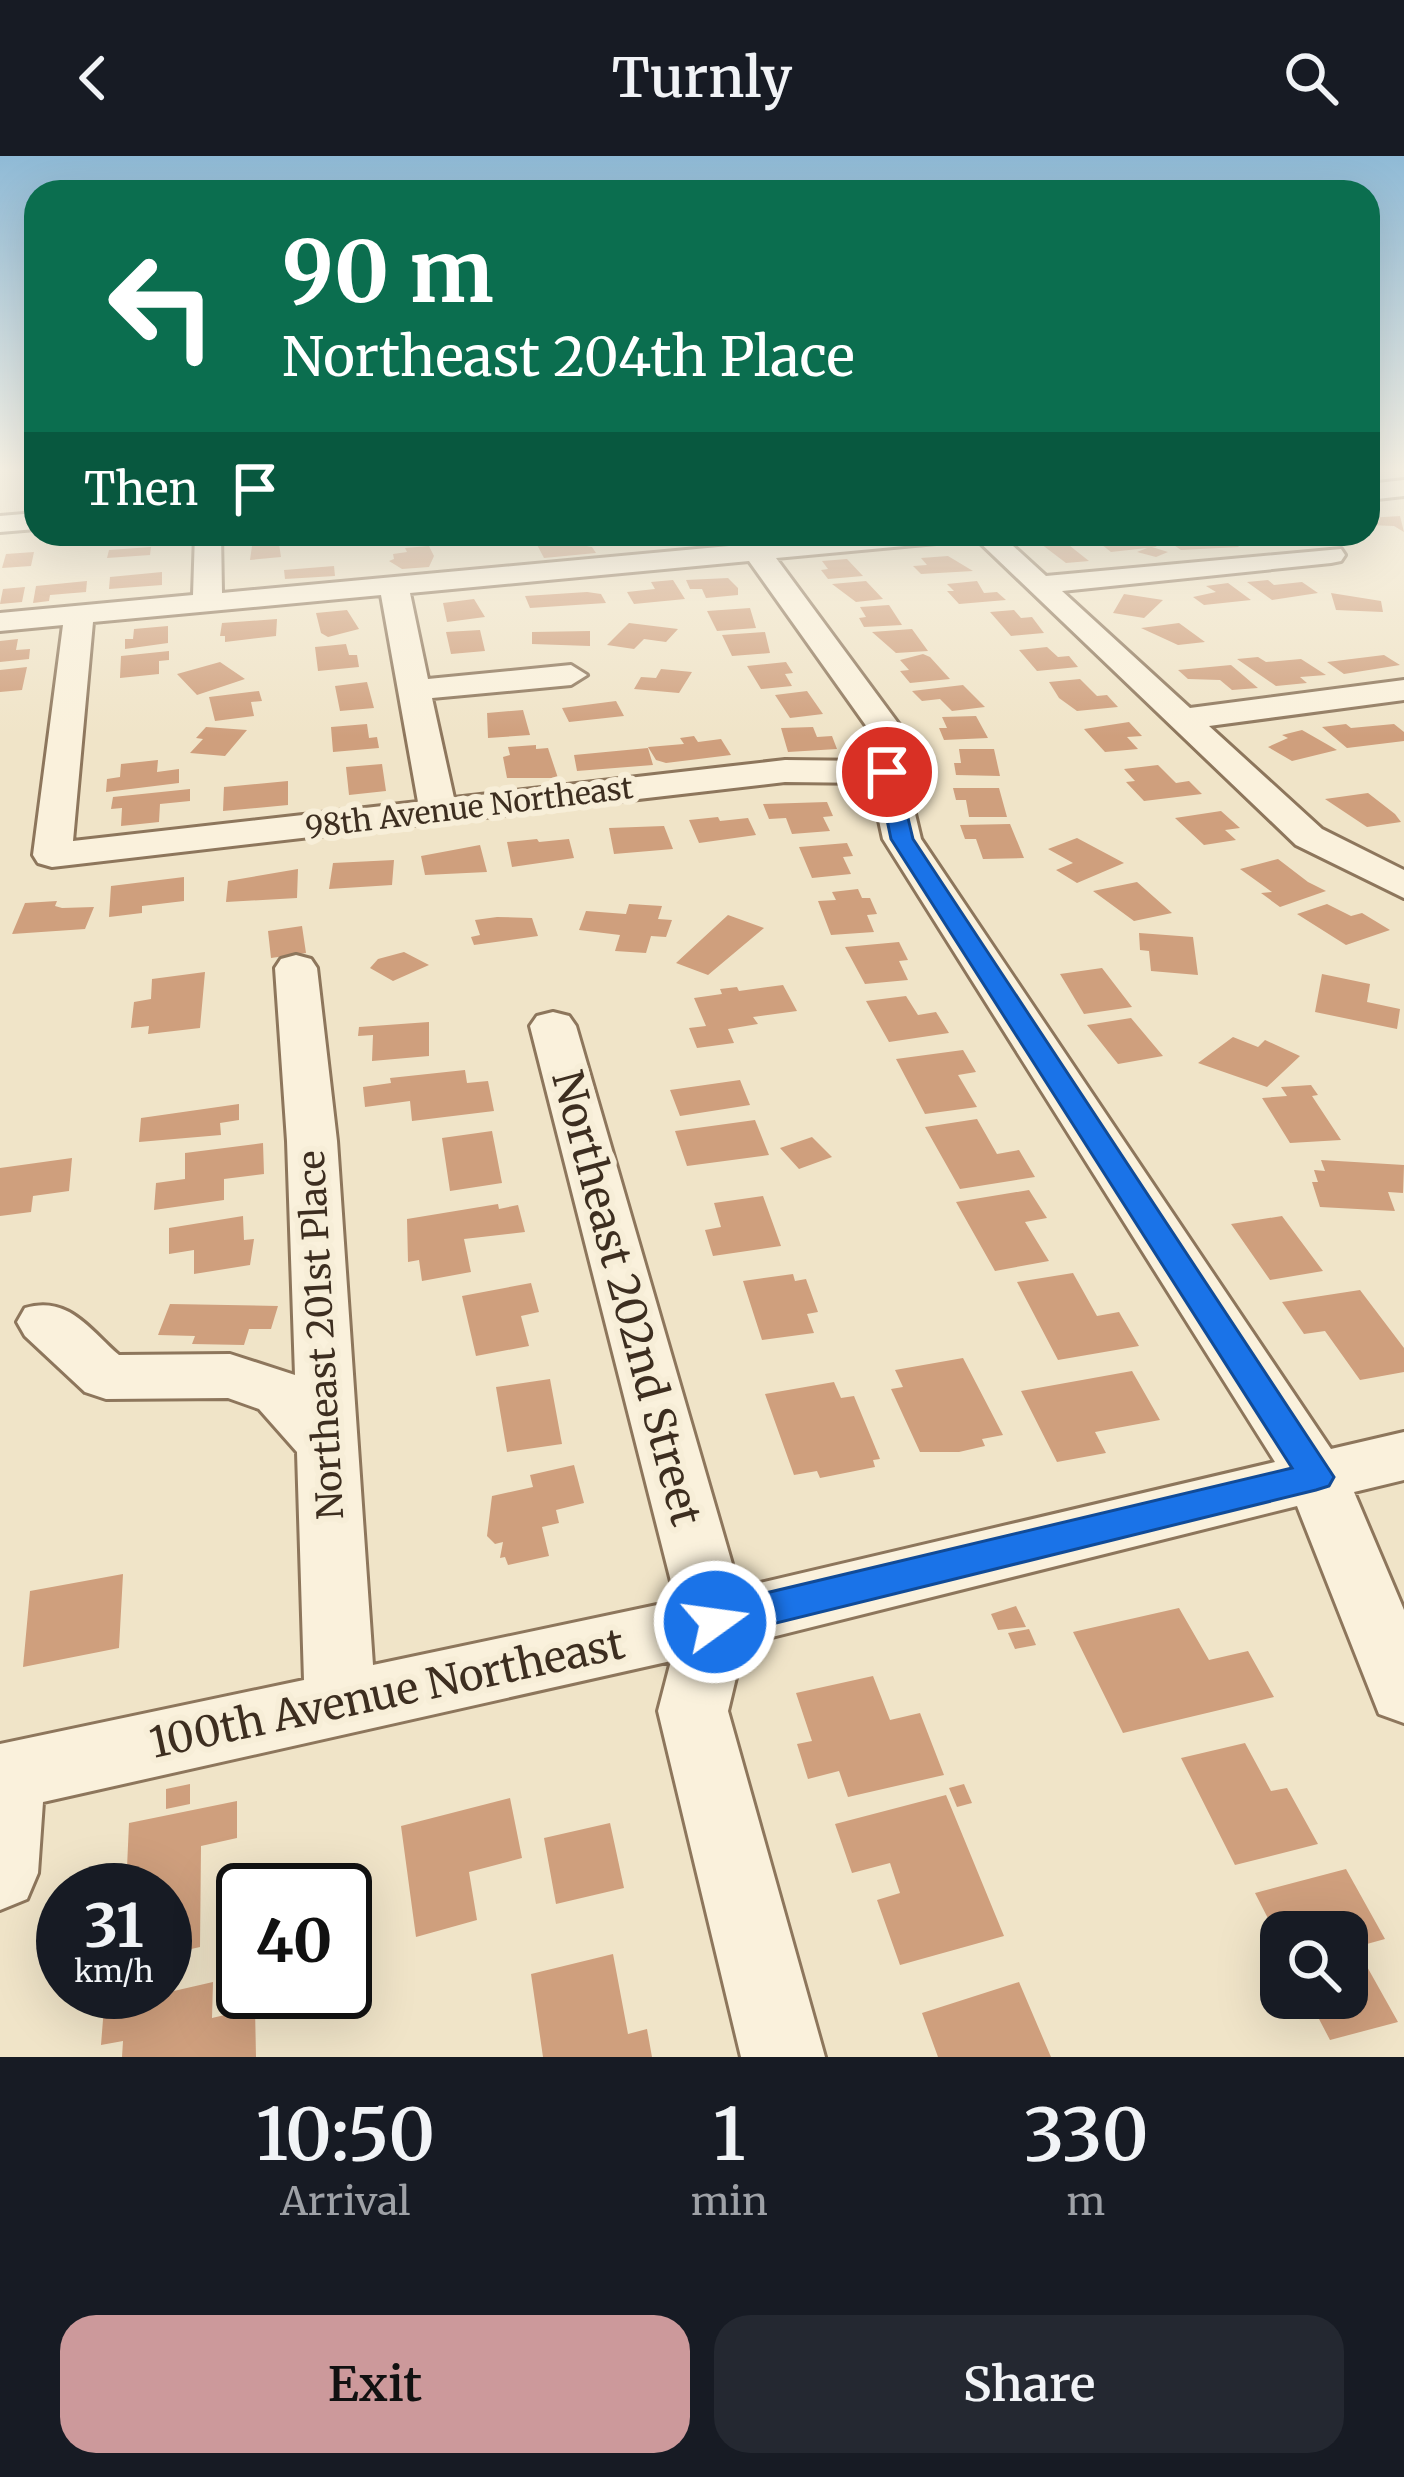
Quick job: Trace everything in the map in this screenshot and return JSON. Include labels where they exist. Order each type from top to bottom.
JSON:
[{"type":"street","points":[[207,603],[208,559]]},
{"type":"street","points":[[0,622],[686,559]]},
{"type":"street","points":[[763,559],[889,734],[887,772],[902,839],[1316,1477],[1404,1692]]},
{"type":"street","points":[[1012,559],[1309,837],[1404,886]]},
{"type":"street","points":[[1041,585],[1295,559]]},
{"type":"street","points":[[394,586],[438,811]]},
{"type":"street","name":"98th Avenue Northeast","points":[[80,614],[52,855],[785,771],[887,772]]},
{"type":"street","points":[[411,690],[571,675]]},
{"type":"street","points":[[1182,719],[1404,690]]},
{"type":"street","name":"Northeast 201st Place","points":[[296,968],[312,1141],[340,1702]]},
{"type":"street","name":"Northeast 202nd Street","points":[[554,1026],[715,1622],[693,1711],[783,2057]]},
{"type":"street","points":[[45,1322],[106,1376],[230,1376],[280,1393],[325,1442]]},
{"type":"street","name":"100th Avenue Northeast","points":[[4,1777],[715,1622],[1404,1456]]},
{"type":"street","points":[[0,1873],[4,1777]]},
{"type":"building","points":[[5,559],[33,559],[31,566],[2,568]]},
{"type":"building","points":[[433,559],[429,567],[402,569],[389,561]]},
{"type":"building","points":[[847,559],[863,576],[828,579],[821,570],[828,569],[822,561]]},
{"type":"building","points":[[922,559],[953,559],[973,571],[921,574],[913,566],[927,565]]},
{"type":"building","points":[[334,566],[335,576],[285,579],[284,570]]},
{"type":"building","points":[[162,572],[162,585],[109,589],[110,577]]},
{"type":"building","points":[[728,578],[738,595],[706,598],[702,589],[690,589],[686,580]]},
{"type":"building","points":[[673,580],[685,599],[634,604],[627,592],[655,589],[651,582]]},
{"type":"building","points":[[1268,580],[1274,585],[1302,582],[1318,593],[1272,600],[1247,582]]},
{"type":"building","points":[[87,581],[86,592],[50,595],[49,601],[33,603],[36,586]]},
{"type":"building","points":[[866,581],[883,599],[856,602],[832,584]]},
{"type":"building","points":[[977,581],[984,593],[997,592],[1006,600],[959,604],[947,591],[954,591],[947,584]]},
{"type":"building","points":[[1228,583],[1251,600],[1204,605],[1193,597],[1216,592],[1206,586]]},
{"type":"building","points":[[25,587],[22,602],[0,604],[3,589]]},
{"type":"building","points":[[1331,593],[1381,601],[1383,612],[1336,610]]},
{"type":"building","points":[[601,594],[606,603],[530,608],[525,596]]},
{"type":"building","points":[[1124,594],[1163,600],[1144,618],[1113,613]]},
{"type":"building","points":[[474,599],[485,617],[447,622],[443,603]]},
{"type":"building","points":[[889,605],[902,625],[864,627],[859,618],[866,617],[860,607]]},
{"type":"building","points":[[750,608],[756,628],[717,631],[707,611]]},
{"type":"building","points":[[347,610],[359,629],[328,637],[321,633],[316,613]]},
{"type":"building","points":[[1014,610],[1021,618],[1032,617],[1044,633],[1011,636],[990,612]]},
{"type":"building","points":[[277,619],[276,636],[225,642],[225,636],[220,636],[222,623]]},
{"type":"building","points":[[629,623],[678,629],[666,642],[644,639],[634,649],[607,645]]},
{"type":"building","points":[[1179,623],[1205,642],[1178,645],[1141,628]]},
{"type":"building","points":[[168,626],[168,643],[125,649],[125,639],[133,639],[134,629]]},
{"type":"building","points":[[912,629],[928,651],[896,653],[872,632]]},
{"type":"building","points":[[480,630],[485,651],[451,654],[446,632]]},
{"type":"building","points":[[590,631],[590,646],[532,644],[532,632]]},
{"type":"building","points":[[765,632],[770,653],[732,656],[722,635]]},
{"type":"building","points":[[18,639],[16,650],[30,649],[29,659],[0,662],[0,641]]},
{"type":"building","points":[[346,644],[349,655],[357,655],[359,667],[318,671],[315,647]]},
{"type":"building","points":[[1047,647],[1058,657],[1069,656],[1078,667],[1037,671],[1019,650]]},
{"type":"building","points":[[169,651],[169,660],[159,661],[159,674],[120,678],[121,656]]},
{"type":"building","points":[[923,654],[950,679],[910,683],[900,671],[909,670],[900,660]]},
{"type":"building","points":[[1384,655],[1400,665],[1344,674],[1327,662]]},
{"type":"building","points":[[1258,657],[1266,662],[1301,659],[1326,675],[1300,677],[1307,683],[1276,686],[1237,659]]},
{"type":"building","points":[[220,662],[245,679],[197,695],[177,674]]},
{"type":"building","points":[[786,662],[793,673],[785,674],[792,686],[761,689],[747,666]]},
{"type":"building","points":[[1231,665],[1258,688],[1232,690],[1220,680],[1188,679],[1178,670]]},
{"type":"building","points":[[27,667],[22,690],[0,692],[0,670]]},
{"type":"building","points":[[661,669],[692,672],[679,693],[634,689],[641,677],[656,678]]},
{"type":"building","points":[[1080,679],[1097,696],[1107,695],[1118,707],[1077,711],[1059,698],[1049,682]]},
{"type":"building","points":[[367,682],[374,708],[340,711],[335,686]]},
{"type":"building","points":[[963,685],[985,707],[952,711],[940,699],[922,701],[912,691]]},
{"type":"building","points":[[259,691],[262,701],[251,702],[254,716],[215,721],[209,697]]},
{"type":"building","points":[[807,691],[823,714],[790,718],[775,695]]},
{"type":"building","points":[[616,701],[624,716],[569,722],[562,708]]},
{"type":"building","points":[[523,710],[530,735],[488,738],[487,713]]},
{"type":"building","points":[[976,716],[988,738],[944,740],[939,728],[947,728],[942,717]]},
{"type":"building","points":[[1129,722],[1142,736],[1127,737],[1138,749],[1105,752],[1084,729]]},
{"type":"building","points":[[367,724],[369,738],[377,737],[379,748],[333,752],[331,727]]},
{"type":"building","points":[[1346,724],[1351,728],[1394,724],[1404,732],[1404,741],[1347,748],[1322,727]]},
{"type":"building","points":[[206,727],[247,730],[225,756],[190,753],[203,739],[196,738]]},
{"type":"building","points":[[813,727],[817,737],[832,736],[837,749],[788,752],[781,728]]},
{"type":"building","points":[[1302,730],[1337,750],[1292,761],[1268,747],[1288,738],[1282,735]]},
{"type":"building","points":[[694,736],[698,742],[721,739],[731,755],[666,763],[656,760],[648,747],[684,744],[680,738]]},
{"type":"building","points":[[536,745],[536,749],[548,748],[558,778],[507,778],[503,757],[510,755],[508,747]]},
{"type":"building","points":[[648,748],[653,765],[577,771],[574,755]]},
{"type":"building","points":[[959,749],[994,749],[1000,776],[956,775]]},
{"type":"building","points":[[158,760],[157,772],[179,769],[179,783],[106,792],[107,779],[120,777],[121,764]]},
{"type":"building","points":[[382,764],[386,791],[349,795],[346,767]]},
{"type":"building","points":[[1158,765],[1176,783],[1189,781],[1202,794],[1144,801],[1126,782],[1135,781],[1124,769]]},
{"type":"building","points":[[288,781],[288,805],[223,811],[224,787]]},
{"type":"building","points":[[953,788],[999,788],[1007,817],[969,817],[966,800],[956,800]]},
{"type":"building","points":[[190,789],[190,801],[160,804],[159,822],[121,826],[122,808],[111,809],[113,797]]},
{"type":"building","points":[[1368,793],[1401,822],[1367,827],[1325,799]]},
{"type":"building","points":[[827,802],[833,816],[823,817],[830,831],[792,834],[786,818],[769,819],[763,804]]},
{"type":"building","points":[[1221,811],[1240,828],[1225,830],[1236,840],[1204,845],[1175,818]]},
{"type":"building","points":[[718,817],[720,821],[748,818],[756,835],[699,843],[689,820]]},
{"type":"building","points":[[1010,824],[1024,858],[983,859],[976,839],[965,839],[960,825]]},
{"type":"building","points":[[664,826],[673,849],[614,854],[609,828]]},
{"type":"building","points":[[1077,838],[1124,863],[1077,883],[1056,870],[1073,863],[1048,849]]},
{"type":"building","points":[[569,839],[574,858],[512,867],[507,842]]},
{"type":"building","points":[[847,843],[853,856],[843,857],[851,874],[812,878],[799,847]]},
{"type":"building","points":[[480,845],[487,872],[425,875],[421,856]]},
{"type":"building","points":[[1278,859],[1326,891],[1280,907],[1261,893],[1272,892],[1240,869]]},
{"type":"building","points":[[394,860],[392,885],[329,889],[333,863]]},
{"type":"building","points":[[298,869],[297,898],[226,902],[228,881]]},
{"type":"building","points":[[184,877],[184,901],[142,906],[142,913],[109,917],[111,886]]},
{"type":"building","points":[[1137,882],[1172,913],[1134,921],[1093,891]]},
{"type":"building","points":[[858,889],[862,898],[870,898],[877,914],[867,915],[874,932],[831,935],[818,901],[836,900],[832,892]]},
{"type":"building","points":[[57,901],[55,906],[62,908],[94,907],[85,929],[12,934],[25,903]]},
{"type":"building","points":[[629,904],[662,906],[658,919],[672,920],[666,937],[651,936],[646,953],[615,951],[620,935],[579,930],[586,911],[626,914]]},
{"type":"building","points":[[1327,904],[1351,916],[1362,913],[1390,930],[1346,945],[1297,914]]},
{"type":"building","points":[[728,915],[764,928],[708,975],[676,963]]},
{"type":"building","points":[[532,918],[538,936],[474,945],[471,937],[480,935],[475,920]]},
{"type":"building","points":[[302,926],[306,953],[271,958],[268,931]]},
{"type":"building","points":[[1139,933],[1193,937],[1198,975],[1151,971],[1149,951],[1140,950]]},
{"type":"building","points":[[899,942],[908,960],[899,961],[908,980],[865,984],[845,947]]},
{"type":"building","points":[[404,952],[429,965],[393,981],[370,968],[378,959]]},
{"type":"building","points":[[1102,968],[1132,1007],[1084,1014],[1060,974]]},
{"type":"building","points":[[205,972],[200,1028],[148,1034],[149,1026],[131,1028],[134,1002],[151,999],[152,979]]},
{"type":"building","points":[[1322,974],[1370,984],[1367,1002],[1400,1009],[1397,1029],[1315,1012]]},
{"type":"building","points":[[783,985],[797,1011],[753,1017],[758,1024],[728,1029],[734,1043],[697,1048],[689,1028],[706,1026],[694,998],[722,994],[720,989]]},
{"type":"building","points":[[906,996],[918,1015],[936,1012],[949,1033],[889,1042],[866,1001]]},
{"type":"building","points":[[1131,1018],[1163,1056],[1118,1064],[1087,1025]]},
{"type":"building","points":[[429,1022],[429,1056],[372,1061],[373,1035],[358,1036],[359,1027]]},
{"type":"building","points":[[1233,1037],[1258,1047],[1265,1040],[1300,1056],[1267,1087],[1198,1063]]},
{"type":"building","points":[[963,1050],[976,1072],[958,1075],[977,1107],[925,1114],[896,1059]]},
{"type":"building","points":[[465,1070],[467,1083],[488,1081],[494,1111],[412,1121],[410,1101],[365,1107],[363,1087],[391,1083],[390,1078]]},
{"type":"building","points":[[740,1080],[750,1105],[680,1116],[670,1090]]},
{"type":"building","points":[[1311,1085],[1318,1095],[1312,1096],[1341,1140],[1290,1143],[1262,1098],[1287,1096],[1281,1087]]},
{"type":"building","points":[[239,1104],[239,1120],[220,1123],[221,1135],[139,1142],[141,1118]]},
{"type":"building","points":[[977,1119],[997,1154],[1019,1150],[1035,1177],[960,1189],[925,1127]]},
{"type":"building","points":[[755,1120],[769,1155],[687,1166],[675,1131]]},
{"type":"building","points":[[492,1131],[502,1183],[450,1191],[442,1138]]},
{"type":"building","points":[[812,1137],[832,1157],[799,1169],[780,1148]]},
{"type":"building","points":[[263,1143],[264,1174],[224,1179],[224,1200],[154,1210],[156,1183],[185,1179],[185,1153]]},
{"type":"building","points":[[72,1158],[69,1191],[33,1196],[31,1212],[0,1216],[0,1168]]},
{"type":"building","points":[[1321,1160],[1404,1165],[1403,1193],[1388,1192],[1395,1211],[1320,1207],[1312,1182],[1318,1182],[1314,1170],[1325,1171]]},
{"type":"building","points":[[1029,1190],[1047,1218],[1025,1222],[1049,1261],[995,1271],[956,1202]]},
{"type":"building","points":[[763,1196],[781,1246],[713,1256],[705,1230],[721,1227],[714,1203]]},
{"type":"building","points":[[498,1204],[499,1209],[518,1205],[525,1232],[464,1239],[471,1272],[422,1281],[419,1260],[408,1262],[407,1219]]},
{"type":"building","points":[[243,1216],[244,1240],[254,1239],[250,1265],[194,1274],[194,1250],[169,1254],[169,1228]]},
{"type":"building","points":[[1282,1216],[1323,1271],[1270,1280],[1231,1224]]},
{"type":"building","points":[[1073,1273],[1097,1316],[1119,1312],[1139,1346],[1058,1360],[1017,1282]]},
{"type":"building","points":[[793,1274],[795,1281],[806,1279],[818,1312],[807,1314],[814,1333],[762,1340],[743,1281]]},
{"type":"building","points":[[531,1283],[539,1312],[521,1316],[529,1346],[476,1356],[462,1296]]},
{"type":"building","points":[[1360,1290],[1404,1348],[1404,1372],[1360,1380],[1325,1331],[1304,1334],[1282,1302]]},
{"type":"building","points":[[170,1304],[278,1306],[271,1329],[249,1329],[244,1345],[192,1344],[195,1336],[158,1335]]},
{"type":"building","points":[[963,1358],[1003,1435],[982,1439],[985,1446],[959,1452],[920,1452],[891,1389],[903,1387],[895,1370]]},
{"type":"building","points":[[1132,1371],[1160,1420],[1095,1432],[1106,1453],[1057,1462],[1021,1391]]},
{"type":"building","points":[[550,1379],[562,1444],[507,1452],[496,1387]]},
{"type":"building","points":[[834,1382],[841,1398],[854,1396],[880,1459],[873,1460],[875,1467],[820,1478],[817,1471],[794,1475],[765,1394]]},
{"type":"building","points":[[574,1465],[584,1503],[556,1510],[559,1523],[542,1527],[549,1556],[508,1565],[505,1557],[500,1558],[503,1542],[495,1544],[487,1536],[492,1496],[533,1487],[530,1475]]},
{"type":"building","points":[[123,1574],[119,1648],[23,1667],[30,1591]]},
{"type":"building","points":[[1016,1606],[1026,1627],[998,1630],[991,1614]]},
{"type":"building","points":[[1179,1608],[1209,1660],[1248,1651],[1274,1697],[1123,1733],[1073,1632]]},
{"type":"building","points":[[1029,1629],[1036,1645],[1015,1649],[1008,1633]]},
{"type":"building","points":[[873,1676],[890,1720],[920,1713],[944,1775],[848,1797],[839,1771],[808,1779],[797,1744],[812,1741],[796,1693]]},
{"type":"building","points":[[1245,1743],[1271,1791],[1287,1788],[1318,1844],[1235,1865],[1181,1758]]},
{"type":"building","points":[[190,1784],[190,1804],[166,1809],[166,1789]]},
{"type":"building","points":[[964,1784],[972,1803],[957,1807],[949,1788]]},
{"type":"building","points":[[946,1795],[1004,1936],[900,1965],[877,1900],[900,1893],[890,1863],[852,1873],[835,1824]]},
{"type":"building","points":[[510,1798],[522,1858],[469,1872],[477,1920],[416,1937],[401,1826]]},
{"type":"building","points":[[237,1801],[237,1838],[201,1846],[200,1947],[192,1949],[192,1863],[127,1863],[129,1823]]},
{"type":"building","points":[[610,1823],[624,1888],[556,1904],[544,1838]]},
{"type":"building","points":[[1346,1869],[1385,1939],[1368,1944],[1368,1911],[1264,1911],[1255,1893]]},
{"type":"building","points":[[613,1954],[628,2034],[647,2029],[652,2057],[543,2057],[531,1974]]},
{"type":"building","points":[[1368,1968],[1398,2022],[1330,2040],[1319,2019],[1368,2019]]},
{"type":"building","points":[[213,1982],[212,2018],[255,2019],[256,2057],[122,2057],[123,2041],[101,2045],[103,2019],[192,2019],[192,1987]]},
{"type":"building","points":[[1019,1982],[1051,2057],[938,2057],[922,2013]]},
{"type":"route","points":[[715,1622],[1316,1477],[902,839],[887,772]]}]
